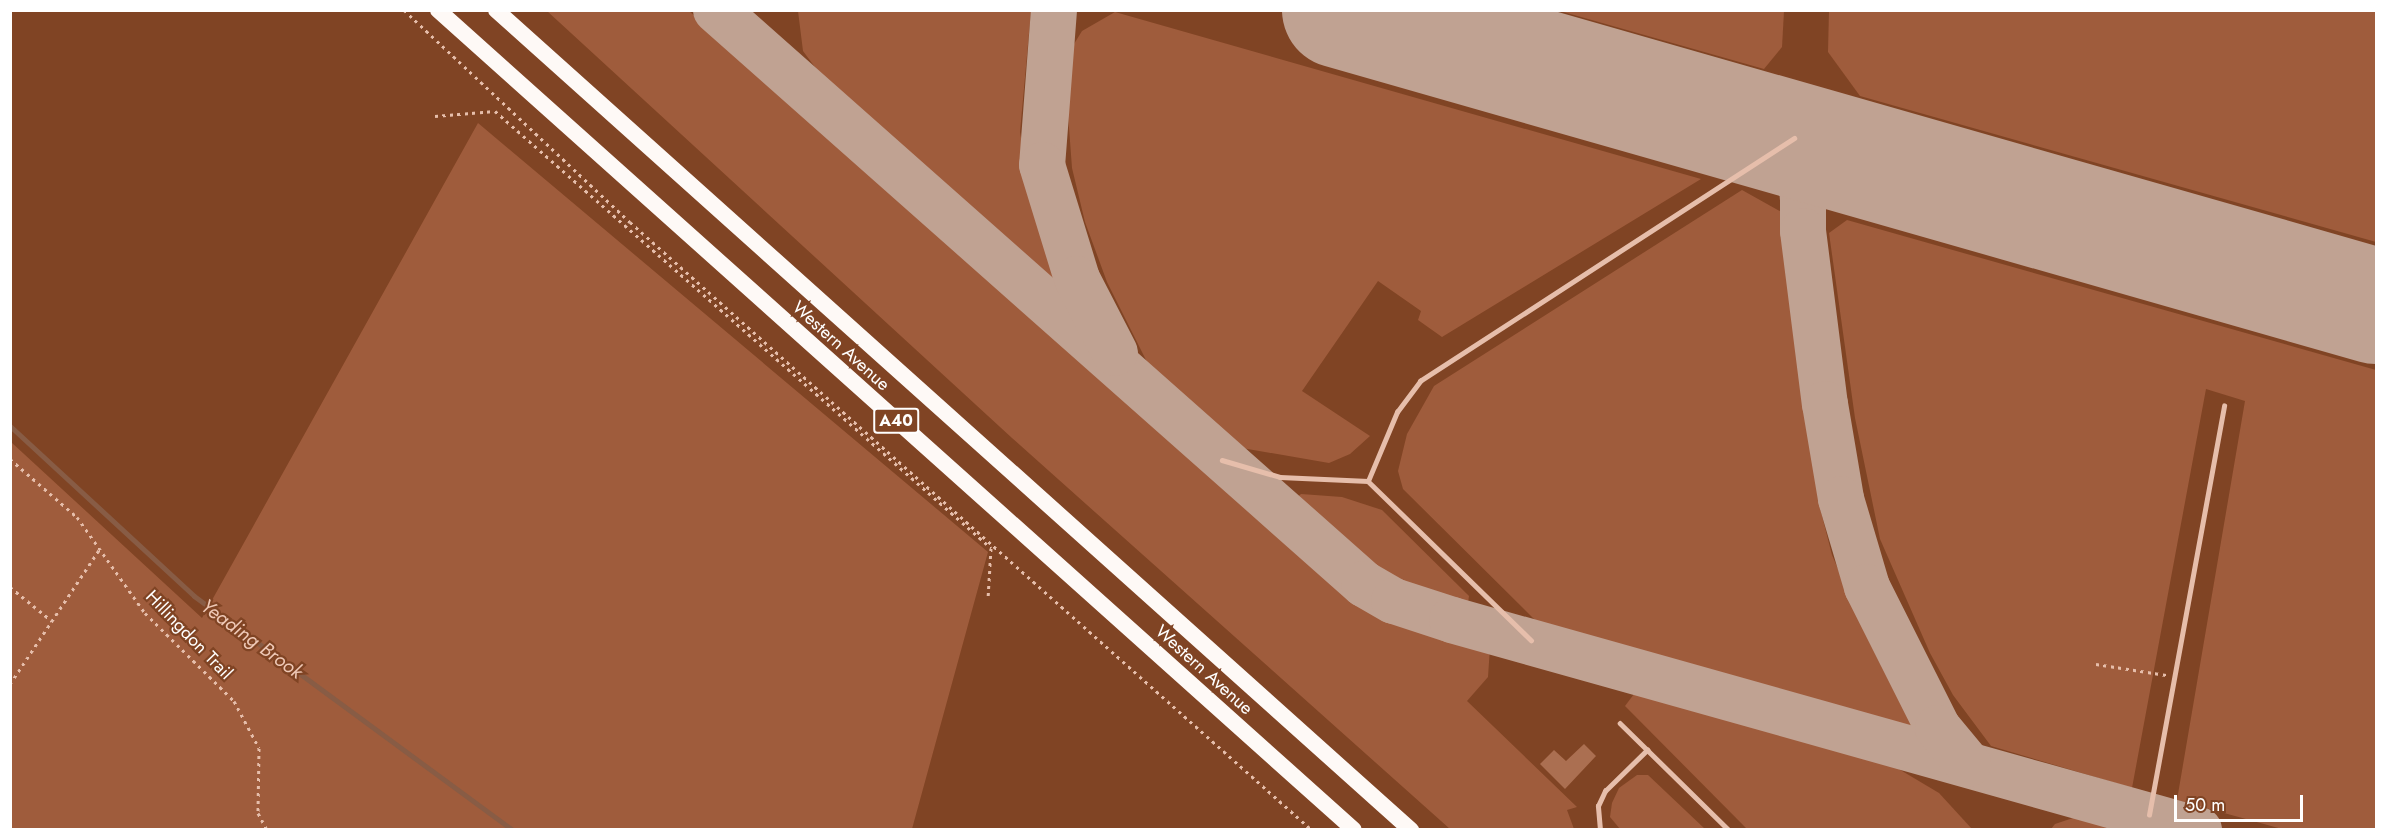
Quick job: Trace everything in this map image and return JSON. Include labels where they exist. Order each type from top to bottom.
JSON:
[{"type":"highway","name":"Western Avenue","points":[[438,10],[1354,830]]},
{"type":"highway","name":"Western Avenue","points":[[496,10],[1411,830]]},
{"type":"lane","points":[[1368,481],[1397,412],[1420,381],[1794,138]]},
{"type":"lane","points":[[2150,815],[2224,406]]},
{"type":"lane","points":[[1222,460],[1280,477],[1368,481],[1531,640]]},
{"type":"lane","points":[[1620,723],[1729,830]]},
{"type":"lane","points":[[1600,830],[1598,806],[1605,791],[1647,750]]},
{"type":"path","points":[[404,10],[630,222],[1312,830]]},
{"type":"path","points":[[435,116],[495,111],[992,548],[988,598]]},
{"type":"path","name":"Hillingdon Trail","points":[[10,459],[76,518],[145,613],[234,701],[259,748],[258,813],[267,830]]},
{"type":"path","points":[[10,684],[99,550]]},
{"type":"path","points":[[10,587],[52,621]]},
{"type":"path","points":[[2096,664],[2175,677]]},
{"type":"shaded area","points":[[547,11],[689,11],[1342,590],[1371,610],[1407,625],[1490,647],[1488,677],[1467,701],[1577,807],[1567,810],[1574,829],[1450,829],[1012,438]]},
{"type":"shaded area","points":[[798,11],[1031,11],[1020,132],[1027,174],[1062,287],[1058,288],[829,86],[803,51]]},
{"type":"shaded area","points":[[1560,11],[1784,11],[1782,47],[1764,69]]},
{"type":"shaded area","points":[[1829,11],[2376,11],[2376,242],[1860,96],[1828,52]]},
{"type":"shaded area","points":[[1115,12],[1701,179],[1442,337],[1418,320],[1421,311],[1378,281],[1302,391],[1370,436],[1350,454],[1329,463],[1242,448],[1148,364],[1107,282],[1085,222],[1072,168],[1066,87],[1074,44],[1082,31]]},
{"type":"shaded area","points":[[478,123],[988,552],[912,829],[11,829],[11,442],[202,618]]},
{"type":"shaded area","points":[[1742,190],[1785,214],[1820,508],[1832,555],[1870,643],[1916,729],[1538,623],[1403,489],[1398,471],[1407,434],[1434,386]]},
{"type":"shaded area","points":[[1847,220],[2376,370],[2376,829],[2282,829],[2177,800],[2245,401],[2206,389],[2132,788],[1991,746],[1953,695],[1930,653],[1880,539],[1855,418],[1829,233]]},
{"type":"shaded area","points":[[1301,494],[1342,497],[1382,510],[1469,596],[1468,603],[1411,586],[1377,566],[1295,499]]},
{"type":"shaded area","points":[[1637,690],[1892,765],[1939,793],[1972,829],[1747,829],[1625,706]]},
{"type":"shaded area","points":[[1637,775],[1648,775],[1705,829],[1620,829],[1610,817],[1612,803],[1619,788]]},
{"type":"shaded area","points":[[2082,815],[2128,829],[2051,829],[2055,824]]},
{"type":"building","points":[[1584,744],[1596,756],[1565,789],[1540,764],[1554,750],[1566,761]]},
{"type":"waterway","name":"Yeading Brook","points":[[10,426],[194,596],[512,830]]},
{"type":"taxiway","points":[[716,10],[1364,584],[1394,601],[1452,620],[2199,830]]},
{"type":"taxiway","points":[[1054,10],[1042,165],[1077,279],[1115,353]]},
{"type":"taxiway","points":[[1866,159],[1842,160],[1814,174],[1803,196],[1803,231],[1825,404],[1841,499],[1867,587],[1938,728],[1968,764]]},
{"type":"runway","points":[[1340,10],[2376,306]]}]
